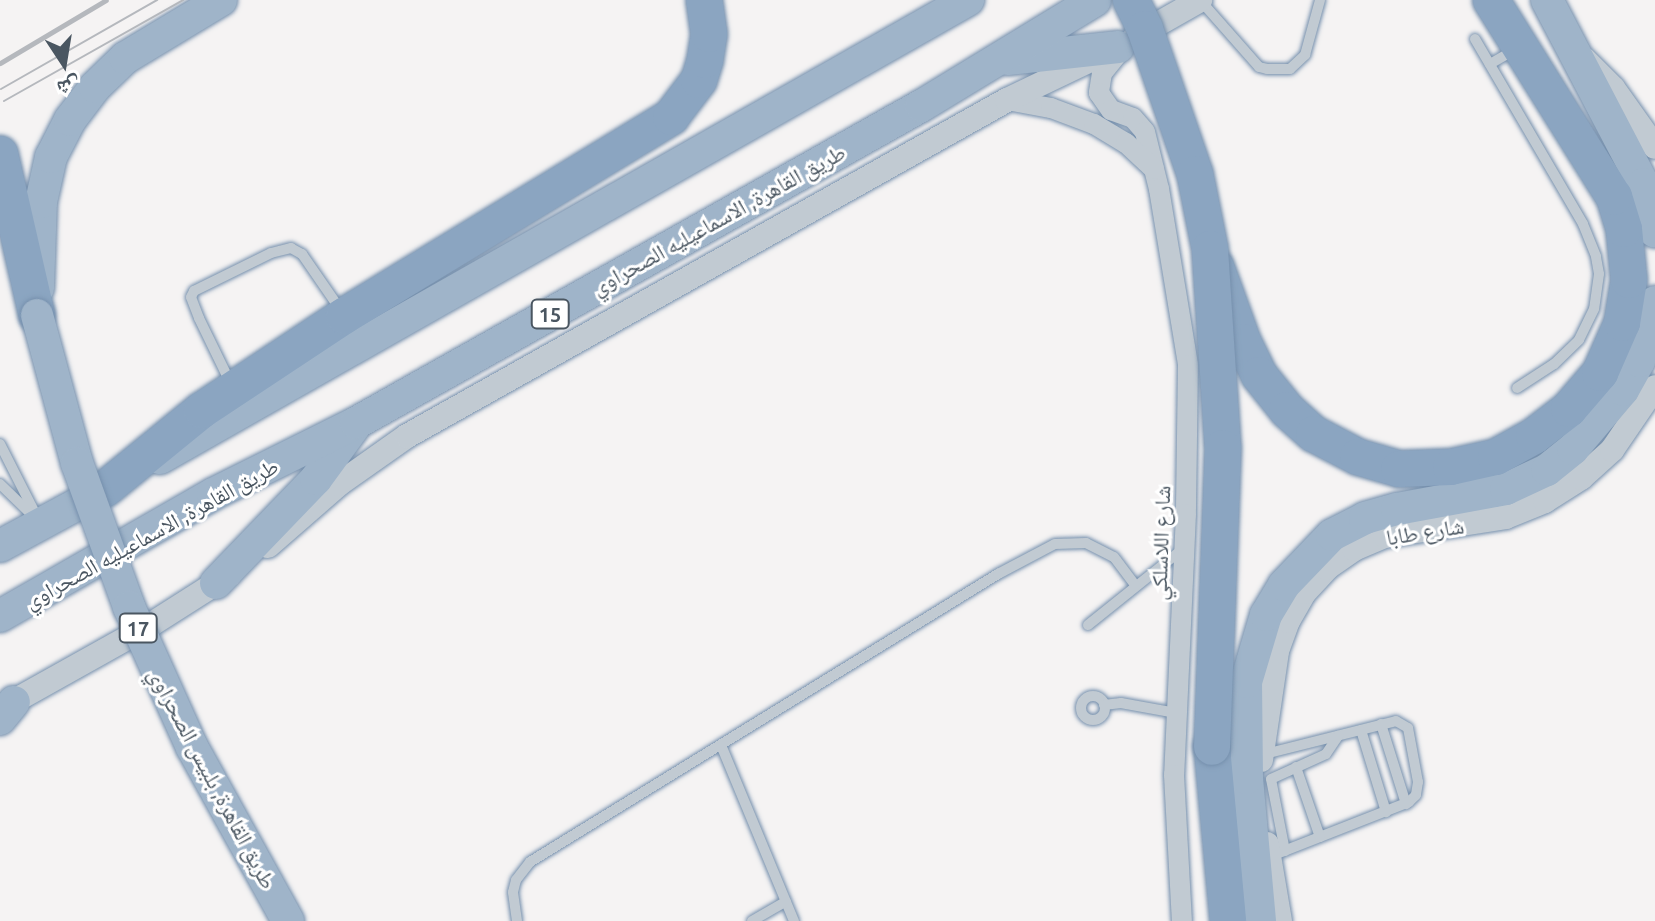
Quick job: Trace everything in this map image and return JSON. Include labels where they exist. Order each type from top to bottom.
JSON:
[{"type":"highway","name":"طريق القاهرة, بلبيس الصحراوي","points":[[221,0],[125,58],[95,87],[70,120],[51,157],[41,202],[37,315],[77,463],[129,607],[192,747],[288,921]]},
{"type":"highway","points":[[105,489],[202,410],[344,316],[671,117],[699,80],[705,60],[709,34],[704,0]]},
{"type":"highway","points":[[0,546],[968,0]]},
{"type":"highway","name":"طريق القاهرة, الاسماعيليه الصحراوي","points":[[0,616],[213,494],[356,423],[997,60],[1095,0]]},
{"type":"highway","points":[[1131,0],[1145,29],[1191,162],[1210,249],[1243,342],[1259,375],[1287,410],[1314,434],[1358,457],[1399,469],[1451,467],[1496,457],[1534,436],[1569,409],[1600,373],[1622,323],[1629,280],[1624,229],[1614,197],[1491,0]]},
{"type":"highway","points":[[1547,0],[1643,184],[1655,232]]},
{"type":"highway","points":[[997,60],[1123,44]]},
{"type":"highway","points":[[0,154],[37,315]]},
{"type":"highway","points":[[1210,249],[1223,448],[1212,747],[1228,921]]},
{"type":"highway","points":[[1260,921],[1247,778],[1246,682],[1253,648],[1266,615],[1284,585],[1332,535],[1365,518],[1506,489],[1547,470],[1573,449],[1623,390],[1639,361],[1655,302]]},
{"type":"highway","points":[[216,583],[316,479],[356,423]]},
{"type":"street","points":[[5,710],[216,583],[286,533],[339,484],[395,443],[1007,100],[1123,44],[1200,0]]},
{"type":"street","name":"شارع اللاسلكي","points":[[1123,44],[1102,73],[1099,93],[1111,110],[1140,124],[1154,169],[1188,365],[1185,547],[1176,713],[1175,838],[1182,921]]},
{"type":"street","points":[[1569,46],[1613,88],[1655,147]]},
{"type":"street","points":[[1007,100],[1051,108],[1094,124],[1126,143],[1154,169]]},
{"type":"street","name":"شارع طابا","points":[[1280,921],[1277,854],[1260,755],[1277,651],[1288,621],[1305,592],[1327,568],[1354,549],[1385,536],[1506,517],[1545,501],[1581,478],[1612,450],[1655,387]]},
{"type":"lane","points":[[1200,0],[1259,67],[1290,69],[1305,55],[1320,0]]},
{"type":"lane","points":[[1475,39],[1583,224],[1599,274],[1594,309],[1579,340],[1554,364],[1517,388]]},
{"type":"lane","points":[[1490,64],[1522,46]]},
{"type":"lane","points":[[233,389],[199,318],[191,297],[194,291],[271,253],[291,248],[302,254],[344,316]]},
{"type":"lane","points":[[0,444],[40,523]]},
{"type":"lane","points":[[2,488],[40,523]]},
{"type":"lane","points":[[517,921],[513,892],[516,880],[530,862],[998,574],[1055,544],[1071,541],[1101,548],[1114,557],[1136,586]]},
{"type":"lane","points":[[1088,625],[1185,547]]},
{"type":"lane","points":[[1104,705],[1121,703],[1176,713]]},
{"type":"lane","points":[[1260,755],[1396,721],[1408,728],[1418,782],[1416,795],[1406,804],[1277,854],[1270,783],[1273,776],[1326,754],[1338,736]]},
{"type":"lane","points":[[1381,724],[1406,804]]},
{"type":"lane","points":[[1361,730],[1386,812]]},
{"type":"lane","points":[[721,745],[794,921]]},
{"type":"lane","points":[[1296,767],[1320,837]]},
{"type":"lane","points":[[752,921],[786,901]]},
{"type":"tram line","points":[[1,89],[157,0]]},
{"type":"tram line","points":[[4,101],[183,0]]},
{"type":"railway","points":[[0,63],[106,0]]}]
